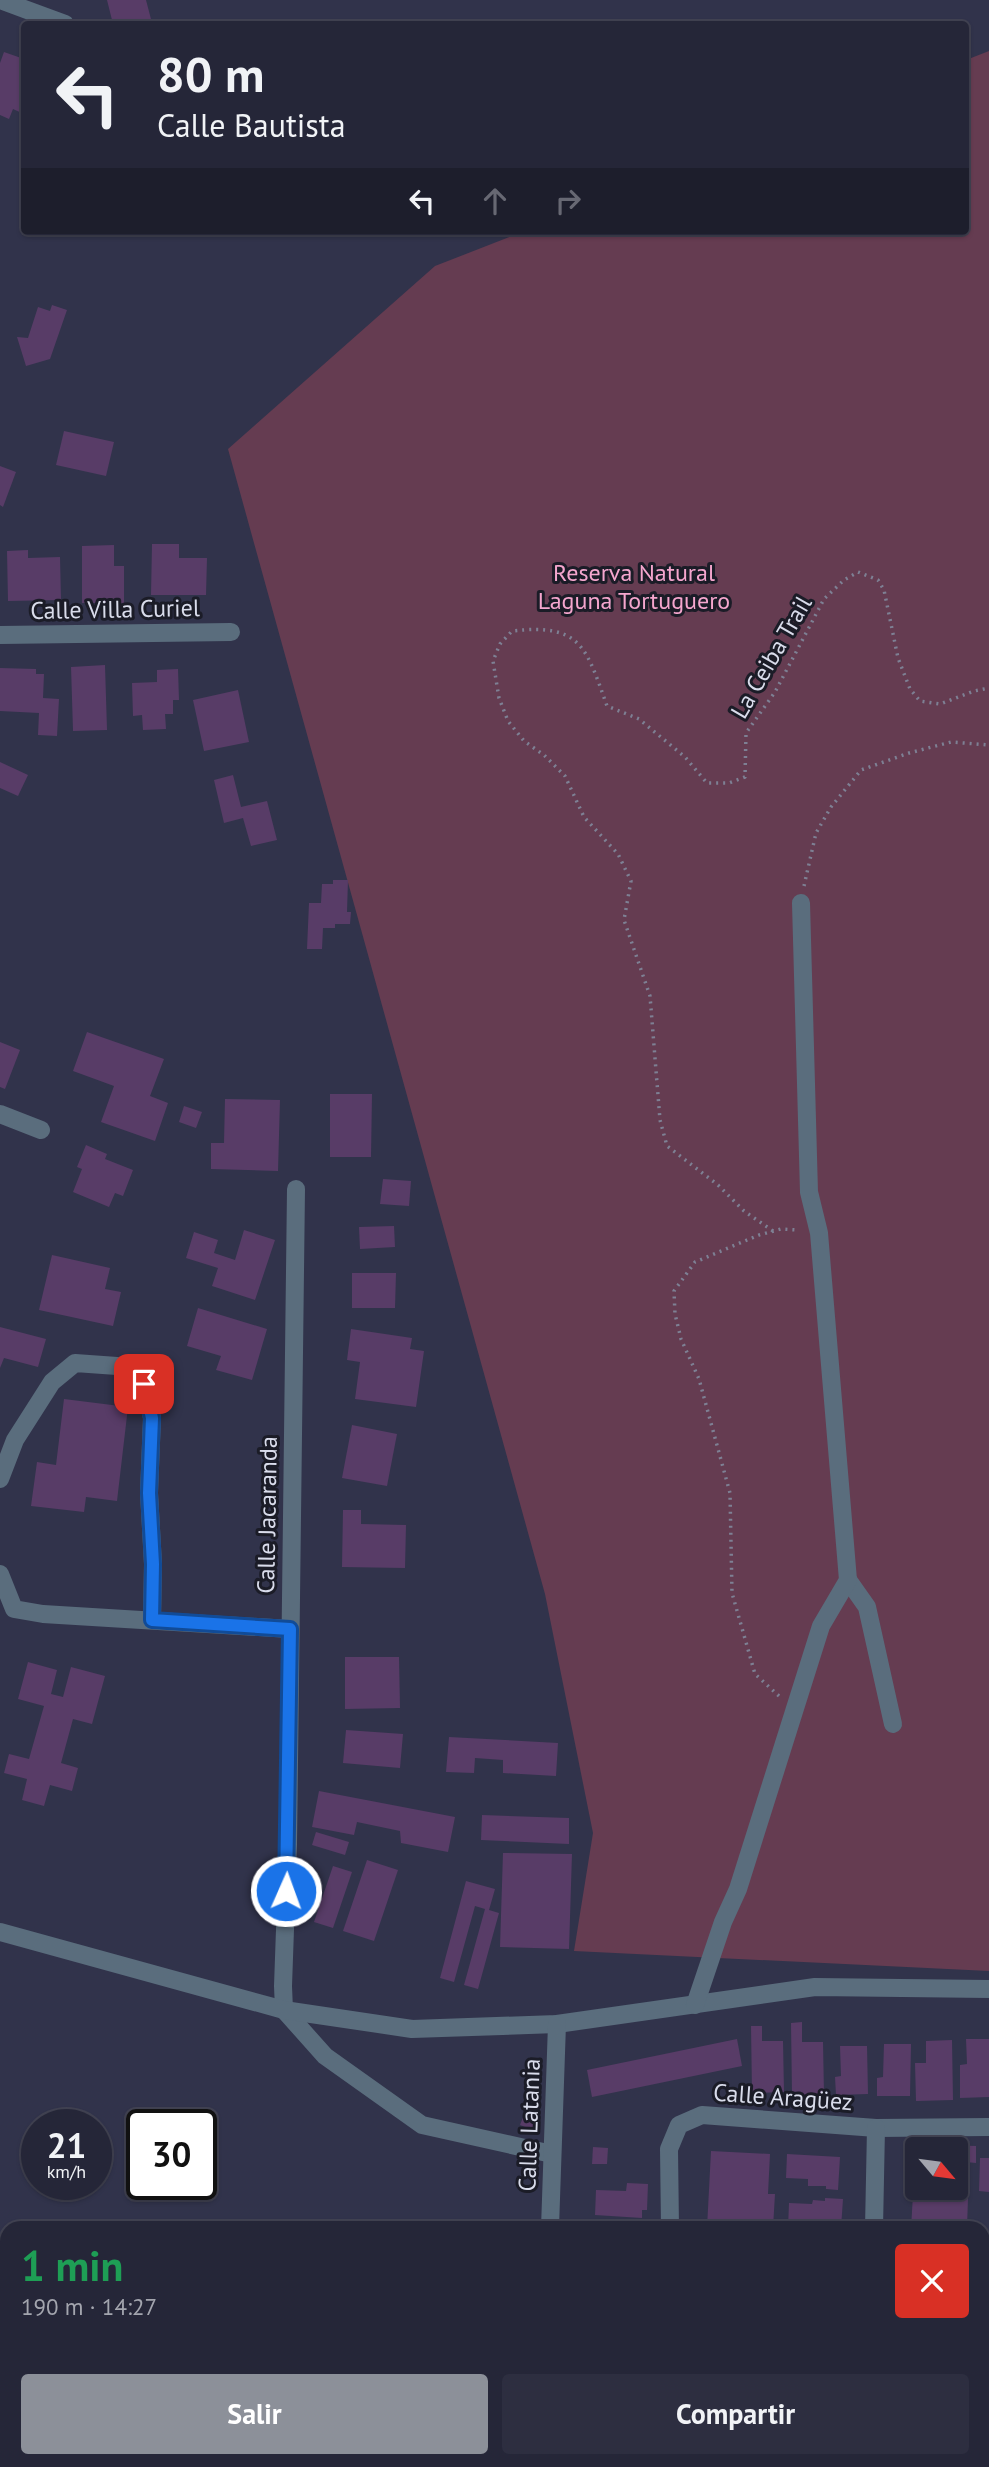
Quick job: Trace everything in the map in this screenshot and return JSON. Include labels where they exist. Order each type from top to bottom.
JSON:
[{"type":"street","points":[[0,0],[57,21]]},
{"type":"street","name":"Calle Villa Curiel","points":[[0,635],[231,632]]},
{"type":"street","points":[[801,903],[809,1192],[819,1233],[848,1580],[867,1607],[893,1724]]},
{"type":"street","points":[[0,1114],[41,1130]]},
{"type":"street","name":"Calle Jacaranda","points":[[284,2010],[296,1189]]},
{"type":"street","points":[[0,1479],[15,1440],[52,1382],[75,1363],[117,1366],[144,1384],[152,1418],[149,1493],[153,1564],[152,1620]]},
{"type":"street","points":[[0,1574],[14,1609],[43,1614],[290,1629]]},
{"type":"street","points":[[695,2005],[723,1922],[738,1889],[821,1626],[848,1580]]},
{"type":"street","points":[[0,1932],[284,2010],[412,2029],[557,2024],[814,1987],[989,1989]]},
{"type":"street","points":[[284,2010],[325,2056],[422,2126],[552,2154]]},
{"type":"street","name":"Calle Latania","points":[[550,2221],[557,2024]]},
{"type":"street","name":"Calle Aragüez","points":[[670,2221],[669,2150],[679,2125],[702,2115],[876,2128],[989,2127]]},
{"type":"street","points":[[874,2221],[876,2128]]},
{"type":"path","name":"La Ceiba Trail","points":[[773,1231],[744,1211],[718,1185],[667,1146],[660,1120],[650,996],[624,920],[631,881],[618,854],[584,817],[565,776],[544,755],[524,741],[508,721],[499,698],[493,661],[500,645],[512,631],[556,630],[574,638],[588,659],[607,706],[639,719],[685,757],[707,783],[729,783],[746,777],[746,733],[775,692],[824,599],[844,580],[858,572],[878,580],[884,590],[898,658],[910,689],[920,701],[940,704],[989,688]]},
{"type":"path","points":[[801,903],[816,833],[831,807],[861,770],[951,742],[989,745]]},
{"type":"path","points":[[796,1706],[774,1694],[755,1674],[732,1593],[730,1493],[699,1379],[681,1339],[675,1314],[674,1291],[695,1262],[781,1229],[819,1233]]},
{"type":"green space","name":"Reserva Natural Laguna Tortuguero","points":[[989,51],[989,1971],[574,1951],[593,1833],[545,1594],[228,449],[435,266],[515,235],[969,235],[969,59]]},
{"type":"building","points":[[107,0],[146,0],[151,21],[112,21]]},
{"type":"building","points":[[4,52],[21,58],[21,113],[13,109],[9,119],[0,115],[0,63]]},
{"type":"building","points":[[52,305],[67,310],[50,359],[26,366],[17,337],[28,338],[38,307],[50,311]]},
{"type":"building","points":[[64,431],[114,442],[106,476],[56,465]]},
{"type":"building","points":[[0,466],[16,472],[3,507],[0,505]]},
{"type":"building","points":[[152,544],[179,544],[179,558],[207,558],[206,595],[151,595]]},
{"type":"building","points":[[114,545],[114,566],[124,566],[124,603],[82,603],[82,546]]},
{"type":"building","points":[[28,550],[28,558],[60,557],[61,600],[8,601],[7,551]]},
{"type":"building","points":[[105,665],[107,730],[73,731],[71,667]]},
{"type":"building","points":[[0,668],[36,669],[36,674],[44,674],[43,698],[59,699],[57,736],[38,735],[39,713],[0,711]]},
{"type":"building","points":[[178,669],[179,700],[173,700],[173,714],[165,714],[166,729],[143,730],[142,715],[133,716],[132,683],[157,682],[157,670]]},
{"type":"building","points":[[238,690],[249,742],[204,751],[193,700]]},
{"type":"building","points":[[0,762],[28,775],[18,796],[0,788]]},
{"type":"building","points":[[233,775],[241,807],[267,801],[277,840],[251,846],[243,818],[224,823],[214,780]]},
{"type":"building","points":[[333,880],[348,880],[347,912],[351,912],[350,924],[335,924],[335,928],[323,928],[322,949],[307,949],[309,903],[321,903],[322,884],[333,884]]},
{"type":"building","points":[[87,1032],[164,1059],[150,1096],[168,1103],[155,1141],[101,1122],[114,1086],[73,1071]]},
{"type":"building","points":[[0,1042],[20,1050],[5,1089],[0,1087]]},
{"type":"building","points":[[330,1094],[372,1094],[371,1157],[330,1157]]},
{"type":"building","points":[[225,1099],[280,1100],[278,1171],[211,1169],[211,1143],[224,1143]]},
{"type":"building","points":[[184,1106],[202,1112],[196,1128],[179,1122]]},
{"type":"building","points":[[86,1145],[107,1154],[105,1159],[133,1170],[123,1196],[115,1193],[109,1207],[73,1192],[82,1169],[77,1167]]},
{"type":"building","points":[[383,1179],[411,1181],[409,1206],[380,1204]]},
{"type":"building","points":[[394,1226],[395,1247],[360,1249],[359,1227]]},
{"type":"building","points":[[244,1230],[275,1240],[255,1300],[212,1286],[218,1268],[186,1258],[194,1232],[218,1240],[214,1253],[235,1260]]},
{"type":"building","points":[[52,1255],[110,1268],[105,1289],[121,1292],[113,1326],[39,1310]]},
{"type":"building","points":[[352,1273],[396,1273],[395,1308],[352,1308]]},
{"type":"building","points":[[198,1308],[267,1329],[252,1380],[216,1370],[221,1356],[187,1346]]},
{"type":"building","points":[[0,1327],[46,1339],[38,1367],[4,1358],[0,1368]]},
{"type":"building","points":[[351,1329],[412,1338],[410,1349],[424,1351],[416,1407],[355,1399],[360,1362],[347,1360]]},
{"type":"building","points":[[64,1399],[128,1407],[117,1501],[86,1497],[84,1512],[31,1506],[37,1462],[56,1465]]},
{"type":"building","points":[[352,1425],[397,1434],[387,1486],[342,1478]]},
{"type":"building","points":[[343,1510],[361,1510],[361,1524],[406,1525],[405,1568],[342,1567]]},
{"type":"building","points":[[345,1657],[399,1657],[400,1708],[345,1709]]},
{"type":"building","points":[[28,1662],[57,1670],[51,1694],[63,1697],[71,1667],[105,1676],[92,1724],[73,1719],[61,1763],[78,1768],[72,1791],[50,1785],[44,1806],[22,1800],[27,1779],[4,1773],[9,1754],[29,1759],[44,1706],[18,1699]]},
{"type":"building","points":[[346,1730],[403,1734],[400,1768],[343,1763]]},
{"type":"building","points":[[449,1737],[558,1743],[556,1776],[503,1773],[503,1760],[475,1758],[474,1773],[446,1772]]},
{"type":"building","points":[[319,1791],[455,1817],[448,1852],[401,1843],[400,1831],[357,1822],[354,1835],[312,1827]]},
{"type":"building","points":[[482,1815],[569,1818],[569,1844],[481,1840]]},
{"type":"building","points":[[316,1832],[349,1842],[345,1855],[312,1845]]},
{"type":"building","points":[[503,1853],[572,1854],[569,1949],[500,1947]]},
{"type":"building","points":[[367,1860],[398,1870],[374,1941],[343,1931]]},
{"type":"building","points":[[333,1866],[352,1872],[333,1928],[314,1922]]},
{"type":"building","points":[[466,1881],[495,1889],[489,1910],[499,1913],[478,1989],[464,1985],[485,1909],[475,1906],[454,1982],[440,1978]]},
{"type":"building","points":[[802,2022],[802,2042],[823,2042],[824,2094],[792,2095],[791,2023]]},
{"type":"building","points":[[751,2026],[762,2026],[762,2041],[783,2041],[784,2092],[752,2093]]},
{"type":"building","points":[[737,2039],[742,2066],[592,2097],[587,2070]]},
{"type":"building","points":[[966,2039],[989,2039],[989,2097],[960,2098],[960,2065],[967,2064]]},
{"type":"building","points":[[952,2040],[953,2100],[916,2101],[915,2063],[926,2063],[926,2041]]},
{"type":"building","points":[[884,2044],[911,2044],[910,2096],[877,2096],[877,2078],[883,2077]]},
{"type":"building","points":[[840,2046],[867,2046],[868,2094],[836,2095],[835,2077],[841,2076]]},
{"type":"building","points":[[525,2112],[538,2117],[533,2130],[520,2125]]},
{"type":"building","points":[[968,2146],[976,2146],[976,2163],[968,2162]]},
{"type":"building","points":[[593,2147],[608,2148],[607,2164],[592,2164]]},
{"type":"building","points":[[711,2151],[770,2154],[768,2194],[775,2194],[773,2221],[707,2221]]},
{"type":"building","points":[[787,2154],[840,2157],[838,2190],[826,2189],[826,2186],[808,2186],[808,2179],[786,2178]]},
{"type":"building","points":[[980,2158],[989,2158],[989,2192],[979,2191]]},
{"type":"building","points":[[627,2183],[648,2184],[647,2210],[642,2210],[642,2218],[595,2215],[596,2190],[626,2191]]},
{"type":"building","points":[[825,2198],[843,2199],[841,2221],[788,2221],[789,2203],[812,2204],[813,2200],[825,2201]]},
{"type":"building","points":[[913,2200],[968,2200],[967,2221],[911,2221]]},
{"type":"route","points":[[144,1384],[152,1418],[149,1493],[153,1564],[152,1620],[290,1629],[286,1891]]}]
